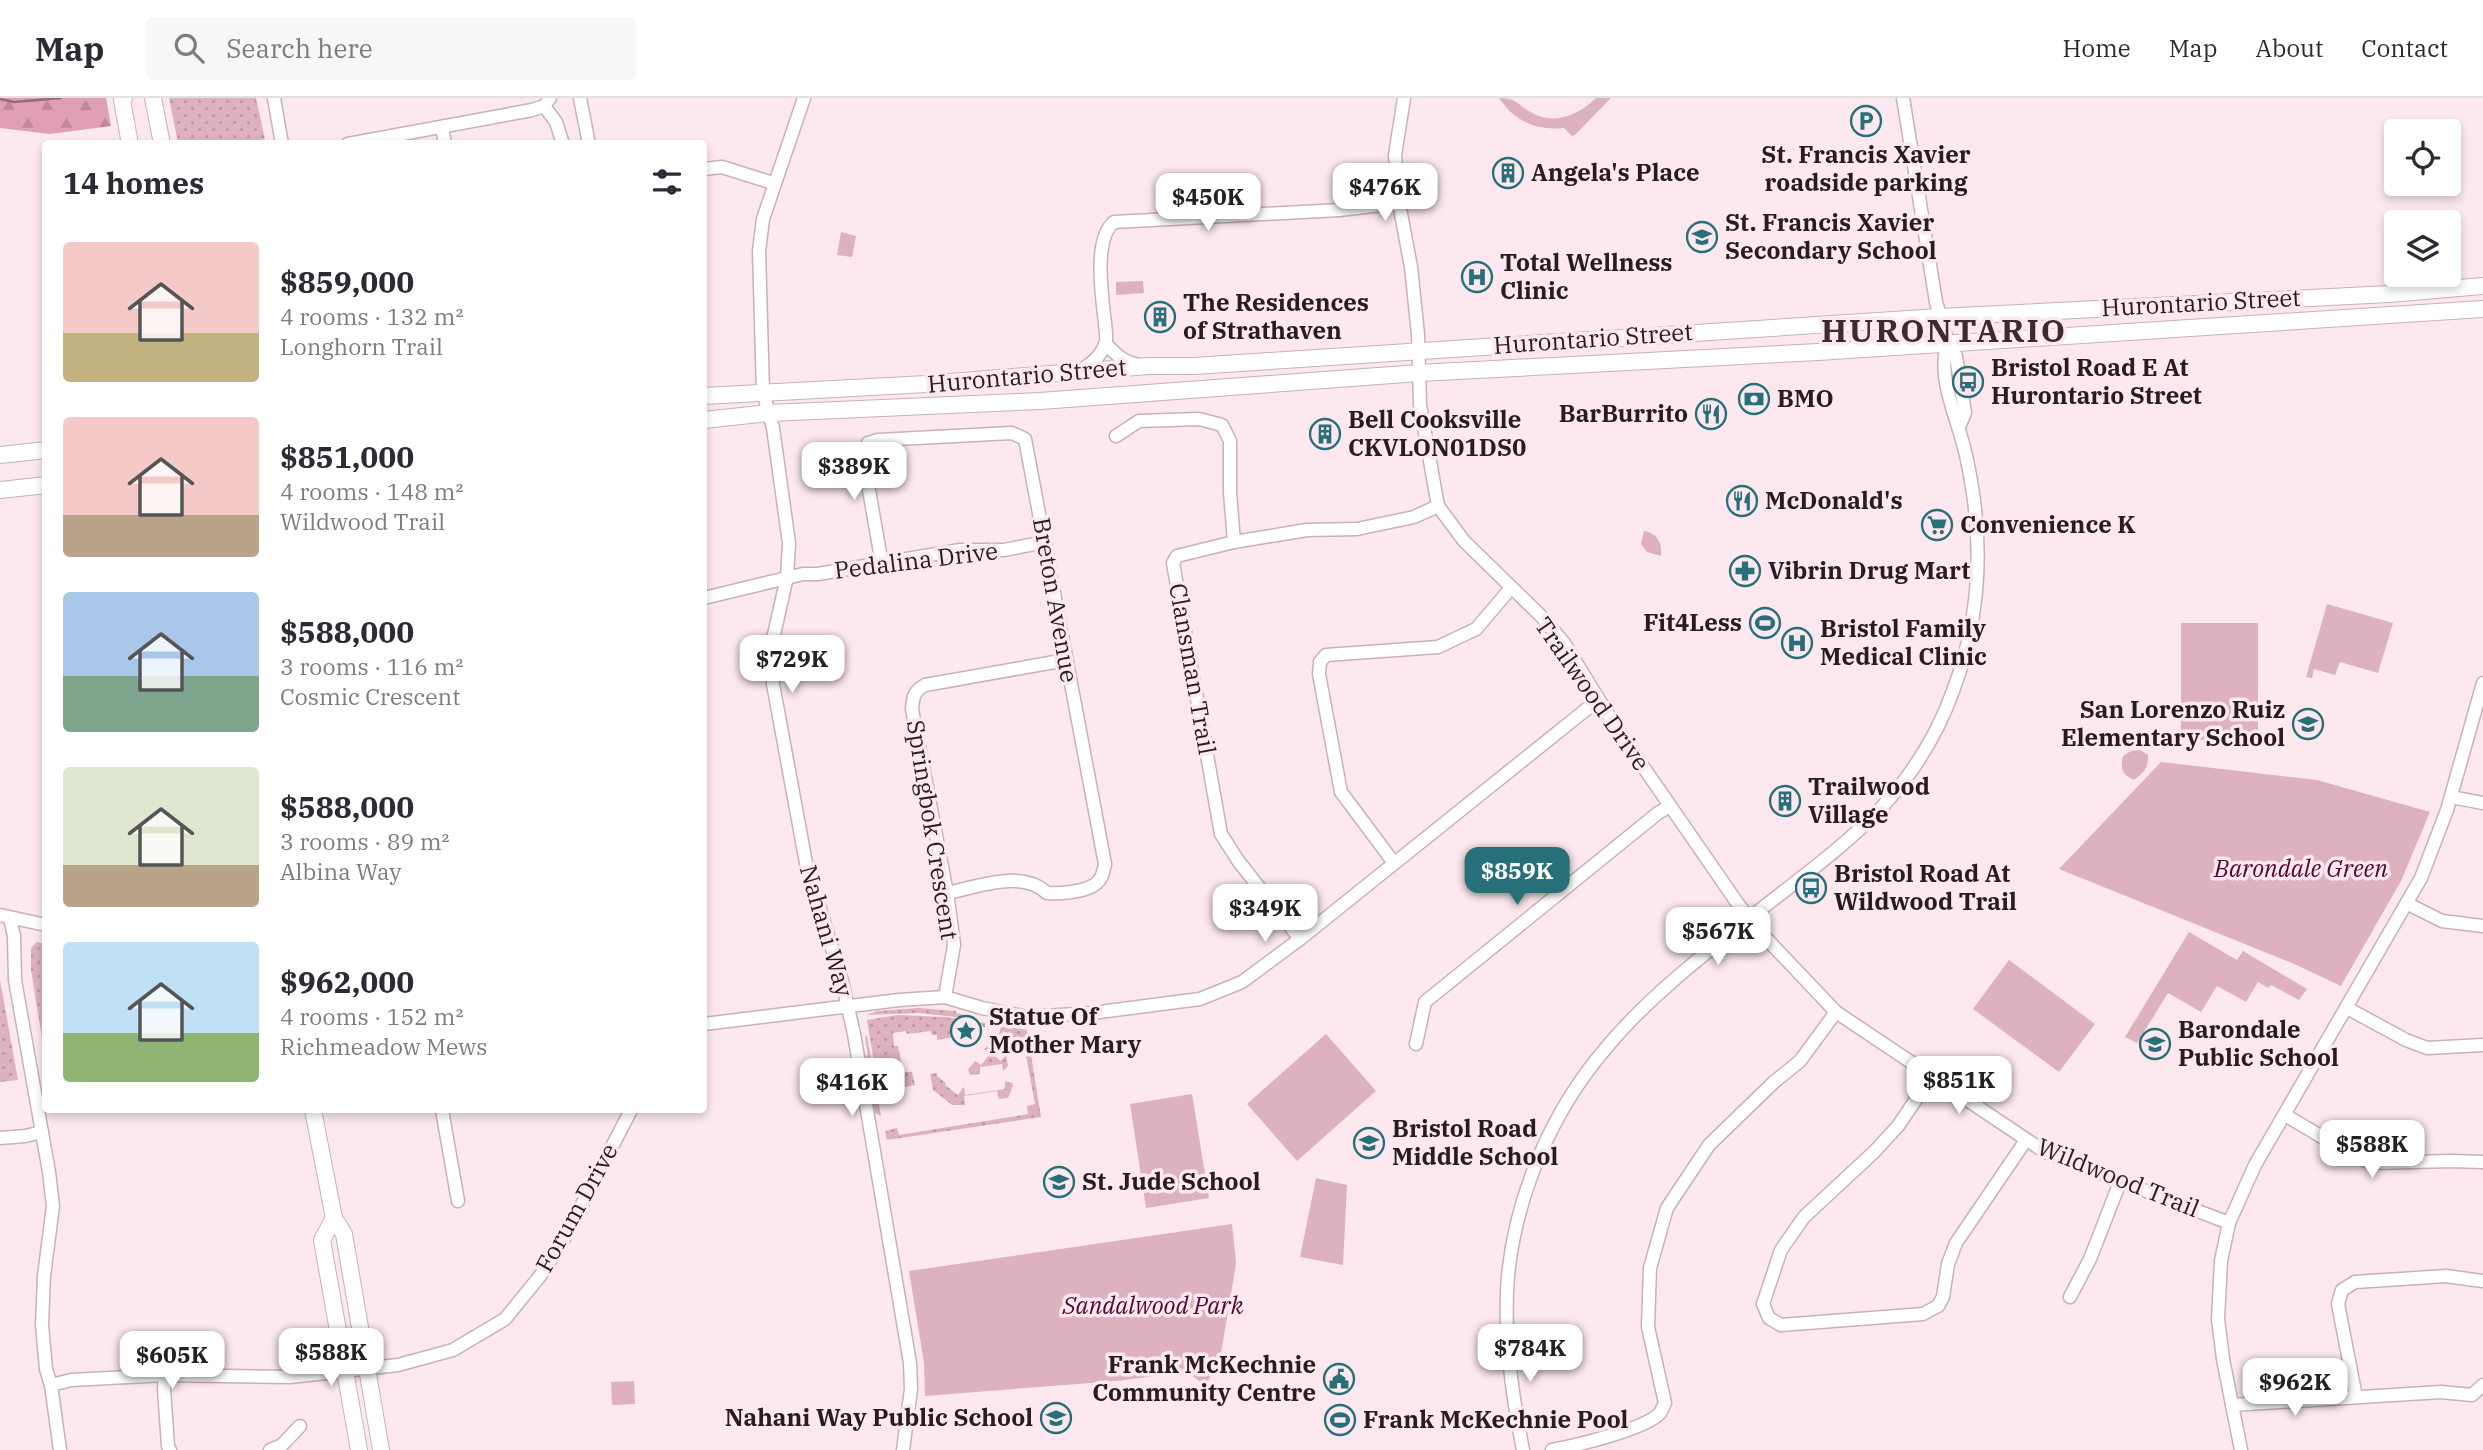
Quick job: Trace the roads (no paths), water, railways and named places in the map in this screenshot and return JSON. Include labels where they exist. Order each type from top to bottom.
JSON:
[{"type":"main road","points":[[124,98],[122,100],[129,140]]},
{"type":"main road","points":[[153,98],[161,140]]},
{"type":"main road","name":"Hurontario Street","points":[[707,396],[926,384],[1148,366],[1194,366],[1939,317],[2389,294],[2483,286]]},
{"type":"main road","name":"Hurontario Street","points":[[707,419],[769,413],[1040,401],[1419,373],[1818,352],[2483,309]]},
{"type":"main road","points":[[0,455],[42,450]]},
{"type":"main road","points":[[0,490],[42,485]]},
{"type":"main road","points":[[314,1113],[334,1218],[344,1234],[381,1450]]},
{"type":"main road","points":[[334,1218],[322,1240],[359,1450]]},
{"type":"street","points":[[274,98],[281,140]]},
{"type":"street","points":[[580,98],[588,140]]},
{"type":"street","name":"Nahani Way","points":[[804,98],[763,219],[759,251],[763,392],[788,522],[789,543],[786,577],[773,639],[773,684],[806,863],[848,1006],[909,1363],[911,1394],[903,1450]]},
{"type":"street","name":"Trailwood Drive","points":[[1404,98],[1395,155],[1399,203],[1410,267],[1424,428],[1438,506],[1464,541],[1542,617],[1564,643],[1598,700],[1750,919]]},
{"type":"street","points":[[1523,1450],[1509,1354],[1507,1289],[1517,1224],[1534,1170],[1565,1105],[1607,1046],[1665,989],[1845,844],[1886,804],[1916,763],[1941,720],[1954,690],[1971,627],[1979,546],[1972,485],[1959,426],[1965,413],[1956,356],[1948,343],[1939,317],[1903,98]]},
{"type":"street","points":[[370,140],[532,110],[547,102],[562,140]]},
{"type":"street","points":[[442,127],[444,140]]},
{"type":"street","points":[[707,169],[722,167],[774,183]]},
{"type":"street","points":[[1077,372],[1090,365],[1106,344],[1101,267],[1103,236],[1114,222],[1339,210],[1399,203]]},
{"type":"street","points":[[1106,344],[1130,364],[1148,366]]},
{"type":"street","points":[[1116,436],[1139,421],[1199,419],[1222,425],[1230,442],[1234,542]]},
{"type":"street","name":"Breton Avenue","points":[[881,564],[863,456],[866,446],[874,440],[1012,433],[1021,436],[1027,444],[1105,864],[1102,877],[1095,885],[1087,888],[1054,894],[1026,882],[1009,881],[947,893]]},
{"type":"street","name":"Clansman Trail","points":[[1300,939],[1238,862],[1221,834],[1173,563],[1177,556],[1234,542],[1307,530],[1357,529],[1414,517],[1438,506]]},
{"type":"street","name":"Pedalina Drive","points":[[707,597],[786,577],[960,550],[1004,550],[1045,542]]},
{"type":"street","points":[[1394,863],[1340,792],[1319,674],[1320,662],[1326,655],[1438,647],[1476,629],[1511,588]]},
{"type":"street","name":"Springbok Crescent","points":[[945,998],[954,945],[947,893],[912,709],[913,697],[916,690],[925,685],[1066,660]]},
{"type":"street","points":[[2241,1450],[2218,1319],[2221,1261],[2229,1223],[2255,1165],[2407,904],[2431,854],[2451,797],[2483,685]]},
{"type":"street","points":[[707,1024],[899,1000],[945,998],[1028,1017],[1092,1013],[1200,999],[1242,982],[1300,939],[1598,700]]},
{"type":"street","points":[[2451,797],[2483,803]]},
{"type":"street","points":[[1416,1044],[1425,1002],[1670,806]]},
{"type":"street","points":[[2407,904],[2442,921],[2483,926]]},
{"type":"street","points":[[5,917],[42,924]]},
{"type":"street","points":[[5,917],[14,936],[15,980],[53,1206],[44,1276],[42,1325],[46,1369],[51,1385],[60,1450]]},
{"type":"street","name":"Wildwood Trail","points":[[1750,919],[1836,1012],[2026,1140],[2045,1152],[2229,1223]]},
{"type":"street","points":[[2347,1007],[2406,1040],[2427,1048],[2483,1045]]},
{"type":"street","points":[[1552,1450],[1575,1446],[1626,1429],[1661,1413],[1665,1403],[1648,1327],[1650,1268],[1667,1208],[1709,1145],[1774,1082],[1800,1061],[1836,1012]]},
{"type":"street","points":[[1931,1077],[1898,1126],[1804,1217],[1781,1250],[1763,1304],[1769,1318],[1781,1325],[1923,1314],[1938,1307],[1956,1243],[2026,1140]]},
{"type":"street","points":[[443,1113],[458,1201]]},
{"type":"street","name":"Forum Drive","points":[[51,1385],[71,1380],[165,1375],[271,1378],[398,1365],[444,1354],[505,1319],[540,1276],[563,1241],[629,1113]]},
{"type":"street","points":[[2285,1115],[2352,1155],[2372,1163],[2483,1162]]},
{"type":"street","points":[[0,1138],[42,1132]]},
{"type":"street","points":[[2070,1297],[2090,1259],[2120,1182]]},
{"type":"street","points":[[2356,1397],[2338,1304],[2342,1290],[2355,1282],[2445,1276],[2483,1281]]},
{"type":"street","points":[[165,1375],[170,1450]]},
{"type":"street","points":[[2232,1405],[2441,1392],[2472,1395],[2483,1385]]},
{"type":"street","points":[[270,1450],[282,1445],[300,1426]]},
{"type":"waterway","points":[[0,99],[14,102],[61,98]]},
{"type":"place","name":"St. Francis Xavier roadside parking","points":[[1866,121]]},
{"type":"place","name":"Angela's Place","points":[[1508,173]]},
{"type":"place","name":"St. Francis Xavier Secondary School","points":[[1702,237]]},
{"type":"place","name":"Total Wellness Clinic","points":[[1477,277]]},
{"type":"place","name":"The Residences of Strathaven","points":[[1160,317]]},
{"type":"place","name":"Bristol Road E At Hurontario Street","points":[[1968,382]]},
{"type":"place","name":"BMO","points":[[1754,399]]},
{"type":"place","name":"BarBurrito","points":[[1711,414]]},
{"type":"place","name":"Bell Cooksville CKVLON01DS0","points":[[1325,434]]},
{"type":"place","name":"McDonald's","points":[[1742,501]]},
{"type":"place","name":"Convenience K","points":[[1937,525]]},
{"type":"place","name":"Vibrin Drug Mart","points":[[1745,571]]},
{"type":"place","name":"Fit4Less","points":[[1765,623]]},
{"type":"place","name":"Bristol Family Medical Clinic","points":[[1797,643]]},
{"type":"place","name":"San Lorenzo Ruiz Elementary School","points":[[2308,724]]},
{"type":"place","name":"Trailwood Village","points":[[1785,801]]},
{"type":"place","name":"Bristol Road At Wildwood Trail","points":[[1811,888]]},
{"type":"place","name":"Statue Of Mother Mary","points":[[966,1031]]},
{"type":"place","name":"Barondale Public School","points":[[2155,1044]]},
{"type":"place","name":"Bristol Road Middle School","points":[[1369,1143]]},
{"type":"place","name":"St. Jude School","points":[[1059,1182]]},
{"type":"place","name":"Frank McKechnie Community Centre","points":[[1339,1379]]},
{"type":"place","name":"Nahani Way Public School","points":[[1056,1418]]},
{"type":"place","name":"Frank McKechnie Pool","points":[[1340,1420]]},
{"type":"district","name":"HURONTARIO","points":[[1944,331]]},
{"type":"park label","name":"Barondale Green","points":[[2301,869]]},
{"type":"park label","name":"Sandalwood Park","points":[[1153,1306]]}]
